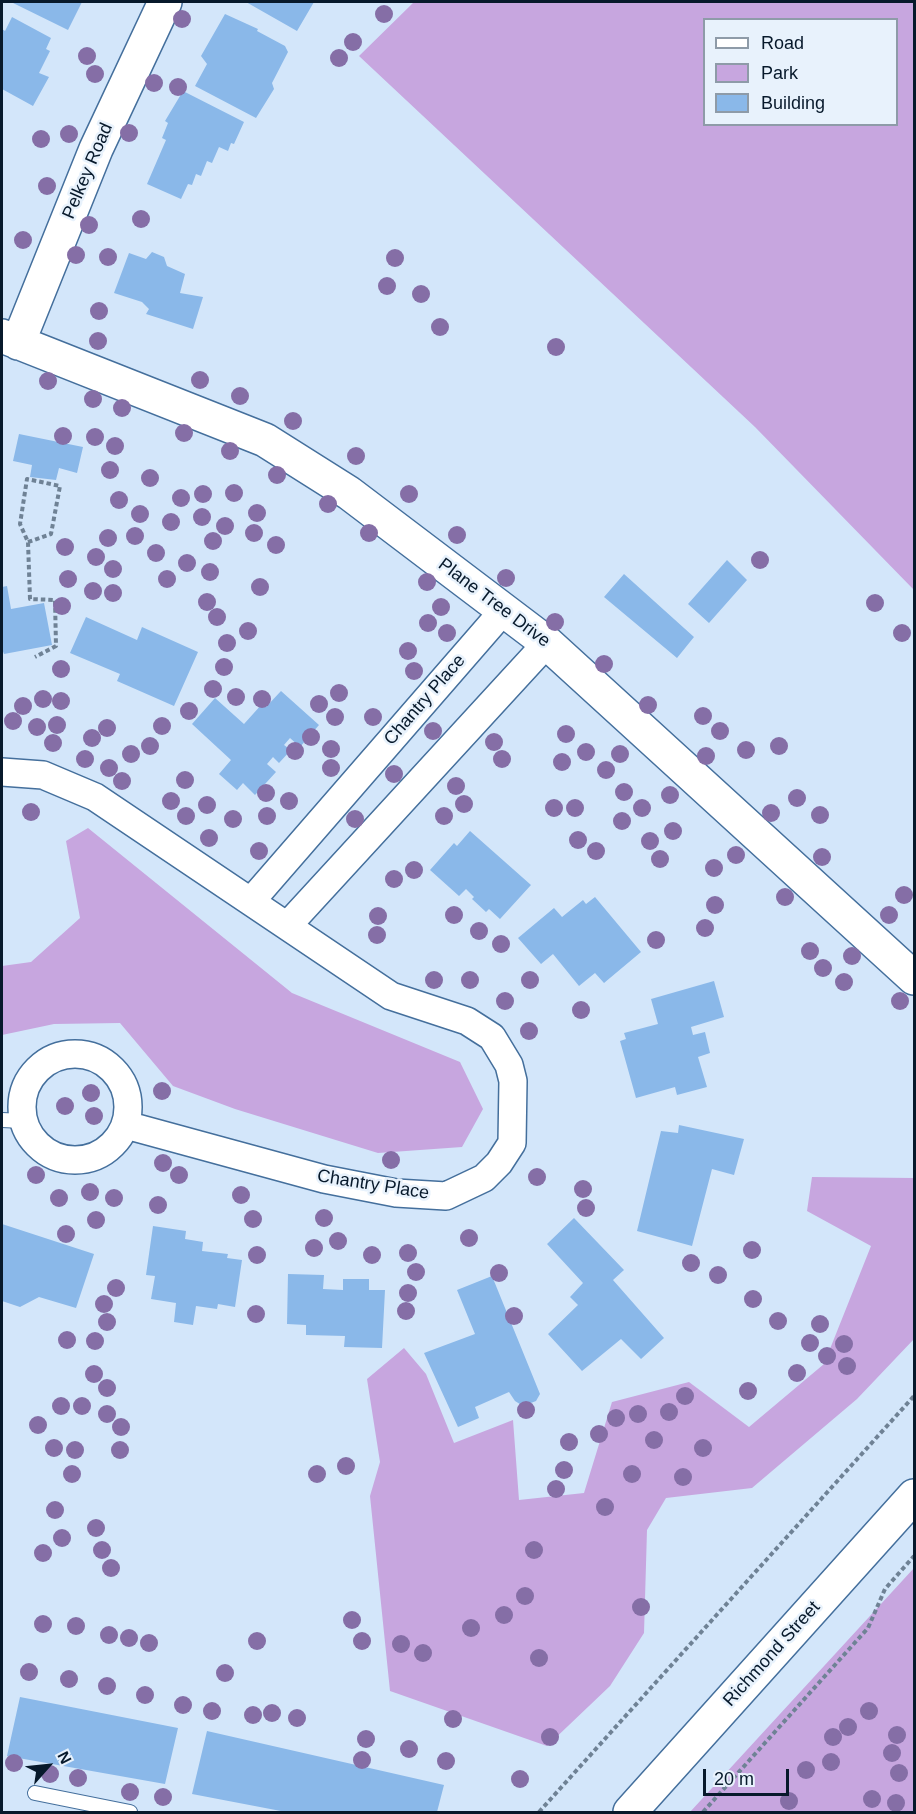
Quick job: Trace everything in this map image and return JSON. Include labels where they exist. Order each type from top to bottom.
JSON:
[{"type":"street","name":"Pelkey Road","points":[[10,340],[165,2]]},
{"type":"street","name":"Plane Tree Drive","points":[[10,340],[265,440],[349,494],[547,643],[915,978]]},
{"type":"street","name":"Chantry Place","points":[[252,900],[504,610]]},
{"type":"street","points":[[288,925],[547,643]]},
{"type":"street","name":"Chantry Place","points":[[2,772],[44,775],[95,797],[252,900],[391,996],[467,1021],[492,1037],[508,1065],[513,1081],[512,1143],[499,1163],[484,1178],[446,1196],[396,1193],[324,1179],[126,1125]]},
{"type":"street","points":[[68,1054],[86,1054],[103,1061],[117,1073],[125,1089],[129,1107],[126,1125],[118,1140],[106,1152],[91,1159],[74,1161],[57,1158],[42,1149],[12,1121],[26,1086],[36,1070],[50,1059],[68,1054]]},
{"type":"street","name":"Richmond Street","points":[[630,1812],[915,1496]]},
{"type":"lane","points":[[35,1793],[130,1812]]},
{"type":"path","points":[[28,542],[51,534],[60,486],[27,479],[20,524],[28,542],[30,599],[55,600],[56,646],[35,657]]},
{"type":"path","points":[[539,1812],[915,1396]]},
{"type":"path","points":[[703,1812],[868,1628],[885,1589],[915,1556]]},
{"type":"green space","points":[[414,2],[914,2],[914,590],[755,427],[359,56]]},
{"type":"green space","points":[[88,828],[292,993],[460,1062],[483,1109],[462,1147],[378,1153],[235,1109],[173,1086],[120,1023],[54,1024],[2,1035],[2,966],[31,962],[80,918],[66,841]]},
{"type":"green space","points":[[812,1177],[914,1178],[914,1339],[857,1399],[752,1488],[666,1498],[647,1530],[644,1633],[610,1686],[547,1746],[390,1691],[370,1496],[380,1462],[367,1379],[404,1348],[426,1374],[454,1443],[513,1420],[519,1500],[584,1493],[612,1402],[689,1382],[749,1427],[824,1364],[871,1246],[807,1211]]},
{"type":"green space","points":[[914,1568],[914,1812],[690,1812]]},
{"type":"building","points":[[11,2],[82,2],[68,30]]},
{"type":"building","points":[[246,2],[314,2],[297,31]]},
{"type":"building","points":[[225,14],[258,29],[257,31],[285,46],[288,52],[272,83],[274,89],[256,118],[195,86],[207,64],[201,56]]},
{"type":"building","points":[[12,17],[51,38],[46,49],[50,51],[39,73],[49,77],[33,106],[2,89],[2,29],[5,31]]},
{"type":"building","points":[[183,91],[244,122],[234,144],[231,143],[228,151],[219,147],[212,163],[207,161],[201,176],[196,174],[192,185],[188,184],[181,199],[147,184],[166,140],[162,138],[168,123],[165,121]]},
{"type":"building","points":[[152,252],[164,257],[167,266],[185,274],[180,293],[203,297],[193,329],[146,314],[149,309],[142,302],[114,293],[129,253],[146,259]]},
{"type":"building","points":[[19,434],[83,447],[77,473],[59,468],[56,480],[30,477],[32,465],[13,461]]},
{"type":"building","points":[[727,560],[747,580],[709,623],[688,604]]},
{"type":"building","points":[[624,574],[694,637],[677,658],[604,597]]},
{"type":"building","points":[[7,586],[11,609],[44,603],[52,645],[4,654],[2,649],[2,587]]},
{"type":"building","points":[[86,617],[137,640],[142,627],[198,652],[174,706],[117,681],[120,674],[70,653]]},
{"type":"building","points":[[281,691],[319,725],[300,747],[290,738],[284,745],[291,750],[279,763],[273,757],[267,764],[276,772],[255,795],[243,783],[237,790],[219,774],[231,760],[192,724],[215,698],[244,724],[262,704],[266,707]]},
{"type":"building","points":[[470,831],[531,885],[500,919],[489,909],[486,912],[472,899],[474,897],[466,889],[459,896],[430,870],[454,843],[457,846]]},
{"type":"building","points":[[595,897],[641,952],[604,983],[595,973],[579,986],[553,954],[541,964],[518,938],[554,908],[562,917],[583,900],[586,904]]},
{"type":"building","points":[[714,981],[724,1017],[691,1027],[693,1035],[705,1032],[710,1053],[698,1057],[707,1087],[677,1095],[675,1087],[636,1098],[620,1041],[626,1039],[624,1033],[658,1024],[651,999]]},
{"type":"building","points":[[679,1125],[744,1139],[734,1175],[712,1169],[692,1246],[637,1231],[661,1131],[678,1133]]},
{"type":"building","points":[[574,1218],[624,1270],[613,1280],[664,1338],[641,1359],[621,1339],[582,1371],[548,1334],[578,1305],[570,1297],[583,1283],[547,1244]]},
{"type":"building","points":[[2,1224],[94,1254],[76,1308],[39,1297],[20,1307],[2,1301]]},
{"type":"building","points":[[153,1226],[186,1231],[185,1239],[203,1242],[202,1251],[228,1254],[227,1258],[242,1260],[235,1307],[218,1304],[217,1309],[196,1306],[193,1325],[174,1322],[176,1303],[151,1299],[155,1276],[146,1275]]},
{"type":"building","points":[[288,1274],[324,1275],[323,1289],[343,1290],[343,1279],[369,1279],[369,1290],[385,1290],[382,1348],[344,1347],[345,1336],[306,1335],[306,1325],[287,1324]]},
{"type":"building","points":[[492,1276],[540,1394],[536,1401],[523,1406],[515,1401],[509,1392],[475,1407],[479,1418],[458,1427],[424,1353],[475,1334],[457,1290]]},
{"type":"building","points":[[20,1697],[178,1728],[165,1784],[7,1756]]},
{"type":"building","points":[[207,1731],[444,1785],[437,1812],[286,1812],[192,1794]]}]
